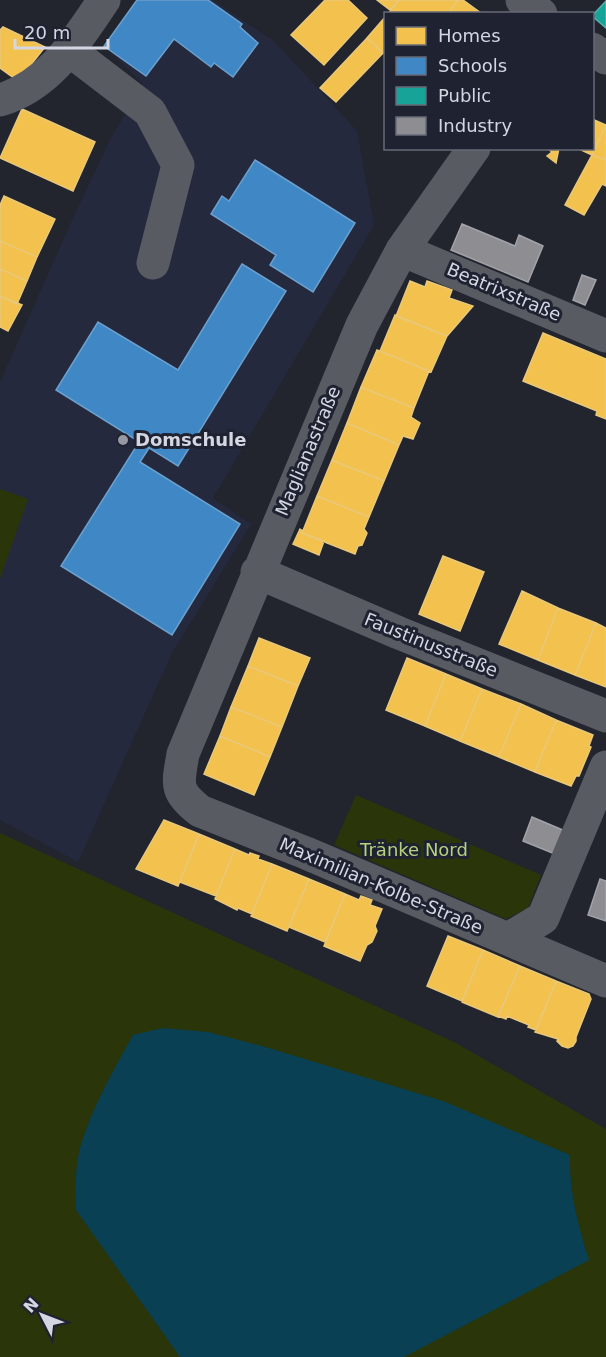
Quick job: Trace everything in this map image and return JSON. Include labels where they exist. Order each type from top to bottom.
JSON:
[{"type":"street","points":[[0,100],[23,92],[46,76],[69,50],[104,0]]},
{"type":"street","points":[[522,0],[538,12]]},
{"type":"street","points":[[69,50],[150,112],[178,165],[153,262]]},
{"type":"street","name":"Maglianastraße","points":[[180,772],[183,754],[257,572],[362,325],[402,250],[473,150]]},
{"type":"street","name":"Beatrixstraße","points":[[402,250],[606,336]]},
{"type":"street","name":"Faustinusstraße","points":[[257,572],[399,633],[606,716]]},
{"type":"street","points":[[508,939],[543,918],[606,767]]},
{"type":"street","name":"Maximilian-Kolbe-Straße","points":[[180,772],[179,790],[187,801],[200,811],[306,853],[606,981]]},
{"type":"shaded area","name":"Domschule","points":[[137,0],[213,0],[275,42],[357,131],[374,225],[213,498],[251,524],[172,653],[78,862],[0,820],[0,382],[111,138],[143,84],[104,46]]},
{"type":"shaded area","points":[[163,1028],[208,1032],[262,1046],[443,1101],[570,1155],[575,1208],[589,1260],[404,1357],[180,1357],[76,1210],[78,1158],[98,1100],[133,1035]]},
{"type":"green space","points":[[0,489],[28,499],[0,579]]},
{"type":"green space","name":"Tränke Nord","points":[[356,795],[541,875],[528,908],[506,919],[334,845]]},
{"type":"green space","points":[[0,833],[456,1043],[606,1129],[606,1357],[0,1357]]},
{"type":"building: Homes","points":[[325,0],[348,0],[367,18],[324,65],[291,35]]},
{"type":"building: Homes","points":[[377,0],[399,0],[390,10]]},
{"type":"building: Homes","points":[[399,0],[458,0],[449,12],[390,12]]},
{"type":"building: Homes","points":[[458,0],[463,0],[480,12],[449,12]]},
{"type":"building: Homes","points":[[384,18],[384,53],[367,38]]},
{"type":"building: Homes","points":[[3,27],[45,47],[18,81],[0,68],[0,30]]},
{"type":"building: Homes","points":[[367,38],[383,53],[336,102],[320,88]]},
{"type":"building: Homes","points":[[22,109],[95,142],[73,191],[0,158]]},
{"type":"building: Homes","points":[[594,120],[606,125],[592,155],[581,150],[594,150]]},
{"type":"building: Homes","points":[[606,125],[606,160],[592,155]]},
{"type":"building: Homes","points":[[550,150],[559,150],[556,163],[547,156],[552,152]]},
{"type":"building: Homes","points":[[592,155],[606,160],[606,186],[602,184],[584,215],[565,205]]},
{"type":"building: Homes","points":[[4,196],[55,219],[37,257],[0,241],[0,205]]},
{"type":"building: Homes","points":[[0,241],[37,257],[27,281],[0,269]]},
{"type":"building: Homes","points":[[0,269],[27,281],[17,304],[0,296]]},
{"type":"building: Homes","points":[[410,281],[425,287],[427,281],[452,290],[449,298],[473,306],[447,336],[396,316]]},
{"type":"building: Homes","points":[[0,296],[22,305],[8,331],[0,327]]},
{"type":"building: Homes","points":[[395,315],[447,336],[431,372],[380,351]]},
{"type":"building: Homes","points":[[543,333],[606,359],[606,419],[596,415],[597,411],[523,381]]},
{"type":"building: Homes","points":[[377,350],[429,371],[414,408],[361,387]]},
{"type":"building: Homes","points":[[361,387],[414,408],[411,417],[420,423],[413,439],[403,436],[399,445],[347,423]]},
{"type":"building: Homes","points":[[347,423],[399,445],[384,481],[332,460]]},
{"type":"building: Homes","points":[[332,460],[384,481],[369,517],[317,496]]},
{"type":"building: Homes","points":[[317,496],[369,517],[364,529],[367,533],[355,554],[302,533]]},
{"type":"building: Homes","points":[[300,529],[302,533],[324,541],[319,555],[293,544]]},
{"type":"building: Homes","points":[[443,556],[484,572],[460,631],[419,614]]},
{"type":"building: Homes","points":[[522,591],[558,608],[538,660],[499,644]]},
{"type":"building: Homes","points":[[558,608],[596,623],[575,675],[538,660]]},
{"type":"building: Homes","points":[[596,623],[606,628],[606,687],[575,675]]},
{"type":"building: Homes","points":[[259,638],[310,658],[298,686],[248,666]]},
{"type":"building: Homes","points":[[407,658],[446,674],[425,726],[386,710]]},
{"type":"building: Homes","points":[[248,666],[298,686],[282,727],[231,707]]},
{"type":"building: Homes","points":[[446,674],[482,689],[460,741],[425,726]]},
{"type":"building: Homes","points":[[482,689],[521,704],[499,757],[460,741]]},
{"type":"building: Homes","points":[[521,704],[556,720],[535,772],[499,757]]},
{"type":"building: Homes","points":[[231,707],[282,727],[270,757],[220,736]]},
{"type":"building: Homes","points":[[556,720],[593,735],[589,746],[591,747],[579,776],[576,776],[571,786],[535,772]]},
{"type":"building: Homes","points":[[220,736],[270,757],[254,795],[204,774]]},
{"type":"building: Homes","points":[[164,820],[199,834],[178,886],[136,869]]},
{"type":"building: Homes","points":[[199,834],[235,849],[216,896],[180,882]]},
{"type":"building: Homes","points":[[235,849],[249,855],[250,853],[259,856],[258,859],[272,864],[252,914],[238,908],[237,910],[215,899]]},
{"type":"building: Homes","points":[[272,864],[309,879],[287,931],[251,916]]},
{"type":"building: Homes","points":[[309,879],[345,894],[325,942],[289,927]]},
{"type":"building: Homes","points":[[345,894],[359,900],[361,896],[372,900],[370,905],[382,909],[375,926],[377,931],[360,961],[324,946]]},
{"type":"building: Homes","points":[[448,936],[483,950],[462,1001],[427,986]]},
{"type":"building: Homes","points":[[483,950],[520,966],[498,1017],[462,1002]]},
{"type":"building: Homes","points":[[520,966],[556,981],[536,1030],[507,1016],[506,1019],[498,1016]]},
{"type":"building: Homes","points":[[556,981],[589,994],[591,999],[576,1041],[568,1048],[562,1046],[557,1041],[558,1039],[535,1032]]},
{"type":"building: Schools","points":[[137,0],[208,0],[242,24],[240,27],[258,43],[233,77],[214,63],[211,67],[174,39],[146,76],[104,46]]},
{"type":"building: Schools","points":[[255,160],[355,223],[313,292],[270,265],[276,255],[211,214],[222,196],[229,201]]},
{"type":"building: Schools","name":"Domschule","points":[[242,264],[286,291],[178,466],[56,390],[98,322],[178,370]]},
{"type":"building: Schools","points":[[139,442],[149,448],[140,462],[240,524],[172,635],[61,566]]},
{"type":"building: Public","points":[[606,1],[606,28],[594,18],[594,14]]},
{"type":"building: Industry","points":[[462,224],[515,246],[519,235],[543,246],[528,282],[451,250]]},
{"type":"building: Industry","points":[[582,275],[596,280],[585,305],[573,300]]},
{"type":"building: Industry","points":[[532,817],[565,831],[555,854],[523,841]]},
{"type":"building: Industry","points":[[600,879],[606,881],[606,921],[588,915]]},
{"type":"place","name":"Domschule","points":[[123,440]]}]
